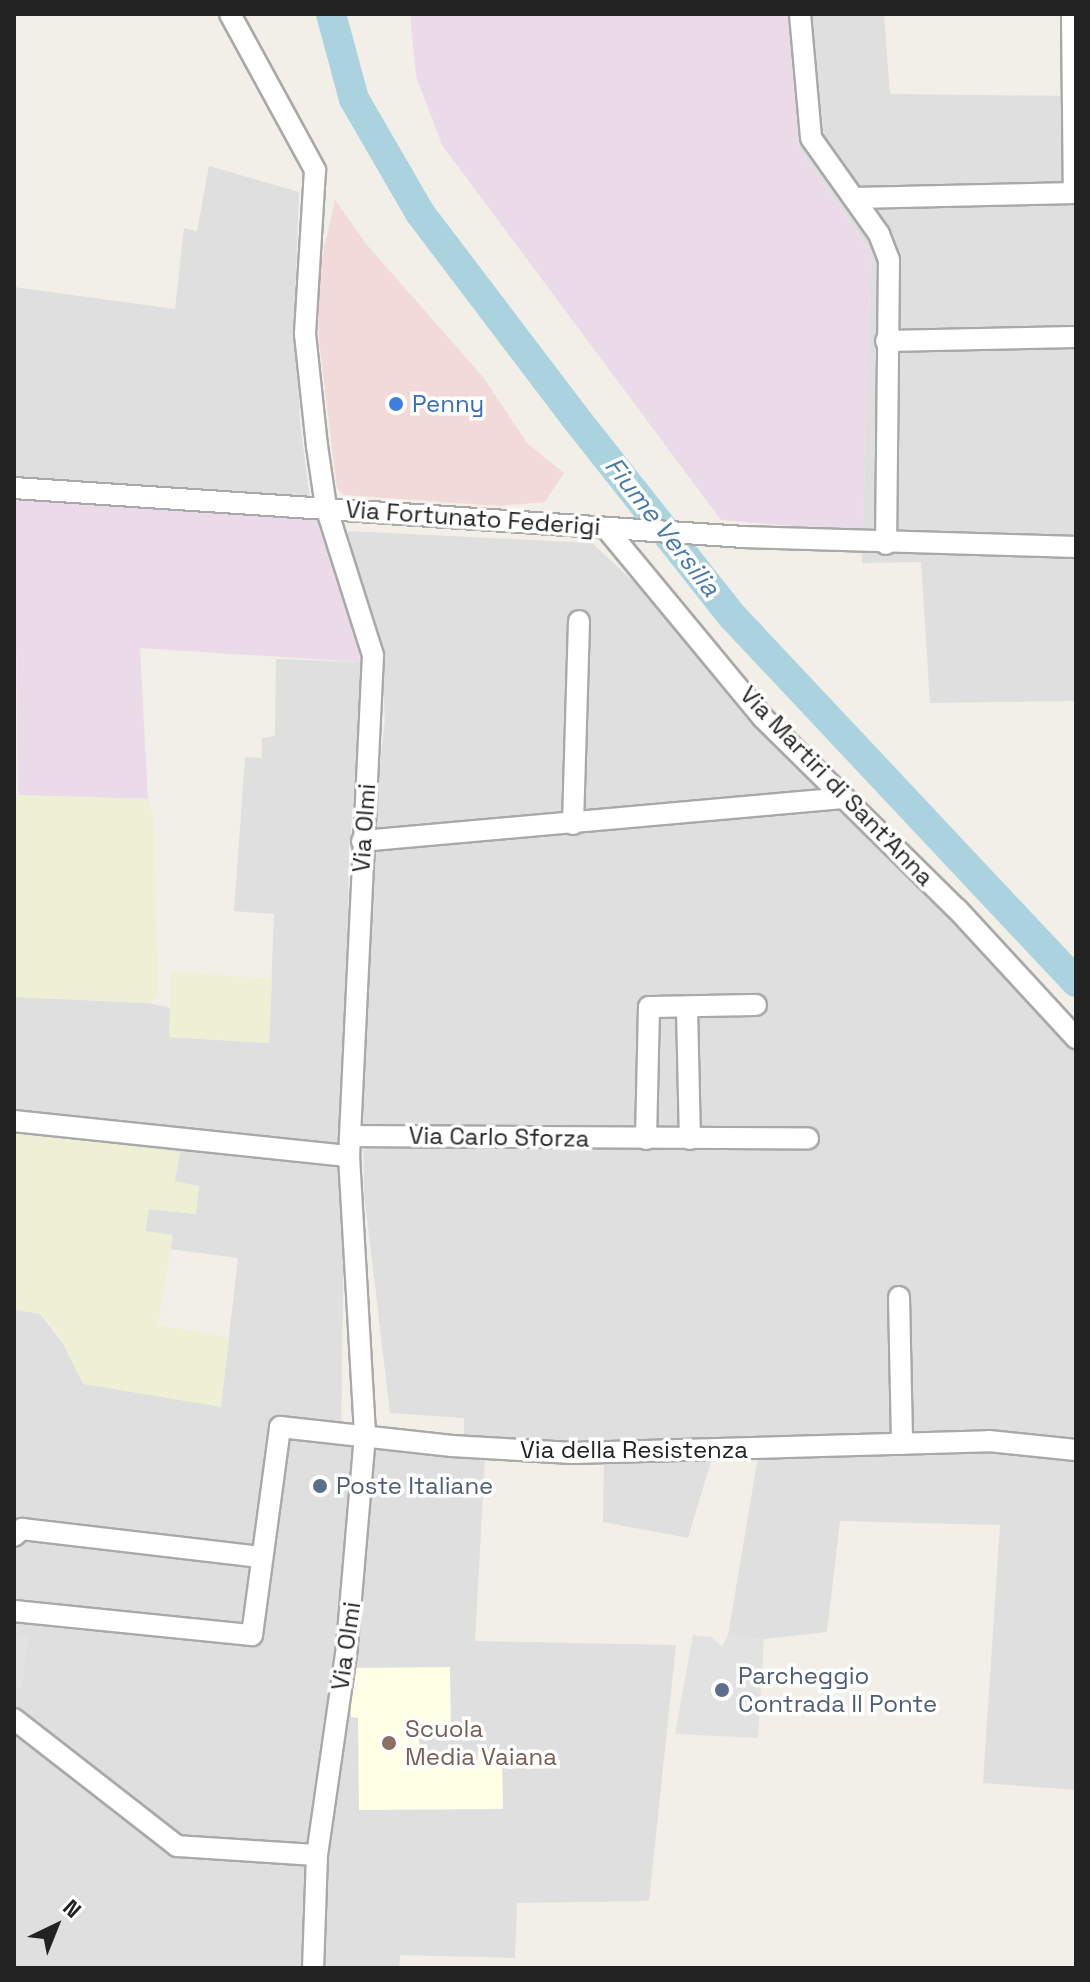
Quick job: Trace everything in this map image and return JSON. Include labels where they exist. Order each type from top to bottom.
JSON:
[{"type":"street","name":"Via Olmi","points":[[230,14],[315,170],[305,334],[326,507],[373,655],[350,1146],[365,1435],[347,1647],[317,1855],[313,1968]]},
{"type":"street","points":[[800,14],[811,138],[854,198],[889,260],[886,544]]},
{"type":"street","points":[[854,198],[1075,193],[1072,14]]},
{"type":"street","points":[[886,341],[1076,337]]},
{"type":"street","name":"Via Fortunato Federigi","points":[[14,488],[744,537],[886,544],[1076,547]]},
{"type":"street","name":"Via Martiri di Sant'Anna","points":[[606,528],[763,718],[957,909],[1076,1038]]},
{"type":"street","points":[[573,824],[579,621]]},
{"type":"street","points":[[362,841],[844,798]]},
{"type":"street","points":[[646,1139],[649,1007],[687,1009],[756,1005]]},
{"type":"street","points":[[687,1009],[690,1139]]},
{"type":"street","points":[[14,1121],[350,1146]]},
{"type":"street","name":"Via Carlo Sforza","points":[[350,1146],[808,1138]]},
{"type":"street","points":[[899,1297],[902,1444]]},
{"type":"street","points":[[14,1611],[252,1635],[280,1427],[365,1435]]},
{"type":"street","name":"Via della Resistenza","points":[[365,1435],[572,1453],[1002,1441],[1076,1450]]},
{"type":"street","points":[[14,1536],[22,1529],[262,1557]]},
{"type":"street","points":[[14,1719],[177,1846],[317,1855]]},
{"type":"shaded area","points":[[410,14],[788,14],[800,150],[871,252],[863,532],[721,520],[442,145],[416,76]]},
{"type":"shaded area","points":[[788,14],[884,14],[890,94],[1076,96],[1076,701],[930,703],[921,562],[862,563],[871,252],[800,150]]},
{"type":"shaded area","points":[[209,166],[299,192],[295,301],[300,422],[310,500],[14,478],[14,287],[175,309],[184,228],[197,231]]},
{"type":"shaded area","points":[[335,200],[367,245],[483,377],[527,443],[564,473],[545,502],[500,506],[344,495],[337,488],[319,341],[318,276]]},
{"type":"shaded area","points":[[14,497],[322,520],[356,623],[360,662],[140,648],[148,799],[18,795]]},
{"type":"shaded area","points":[[348,531],[592,543],[635,583],[751,719],[991,956],[1076,1049],[1076,1790],[983,1783],[1000,1525],[840,1521],[827,1632],[764,1639],[728,1635],[760,1445],[517,1441],[464,1436],[464,1418],[390,1413],[364,1193],[363,1113],[374,822],[385,719],[381,655],[348,548]]},
{"type":"shaded area","points":[[276,659],[360,662],[364,706],[349,847],[341,1442],[485,1458],[475,1641],[676,1645],[649,1901],[517,1903],[515,1958],[400,1955],[399,1968],[14,1968],[14,1309],[40,1314],[67,1349],[221,1407],[238,1258],[170,1249],[172,1235],[145,1232],[149,1209],[195,1214],[174,1181],[180,1153],[14,1131],[15,997],[149,1003],[171,1008],[169,1037],[269,1043],[274,914],[234,911],[245,757],[262,758],[262,738],[275,736]]},
{"type":"shaded area","points":[[14,795],[148,799],[154,819],[158,996],[149,1003],[15,997],[14,1009]]},
{"type":"shaded area","points":[[171,971],[272,979],[269,1043],[169,1037]]},
{"type":"shaded area","points":[[14,1131],[180,1152],[175,1181],[199,1186],[196,1214],[149,1209],[145,1231],[173,1235],[158,1325],[229,1337],[221,1407],[83,1384],[55,1328],[40,1314],[14,1309]]},
{"type":"shaded area","points":[[712,1458],[688,1538],[603,1522],[604,1462]]},
{"type":"shaded area","points":[[29,1634],[22,1688],[14,1690],[16,1637]]},
{"type":"shaded area","name":"Parcheggio Contrada Il Ponte","points":[[693,1635],[712,1637],[722,1647],[728,1635],[764,1639],[758,1738],[675,1734]]},
{"type":"shaded area","name":"Scuola Media Vaiana","points":[[450,1667],[451,1734],[419,1735],[420,1765],[477,1765],[478,1751],[502,1751],[503,1809],[359,1810],[358,1718],[351,1717],[351,1668]]},
{"type":"waterway","name":"Fiume Versilia","points":[[331,14],[354,99],[420,213],[574,416],[733,617],[1076,982]]},
{"type":"place","name":"Penny","points":[[396,404]]},
{"type":"place","name":"Poste Italiane","points":[[320,1486]]},
{"type":"place","name":"Parcheggio Contrada Il Ponte","points":[[722,1690]]},
{"type":"place","name":"Scuola Media Vaiana","points":[[389,1743]]}]
